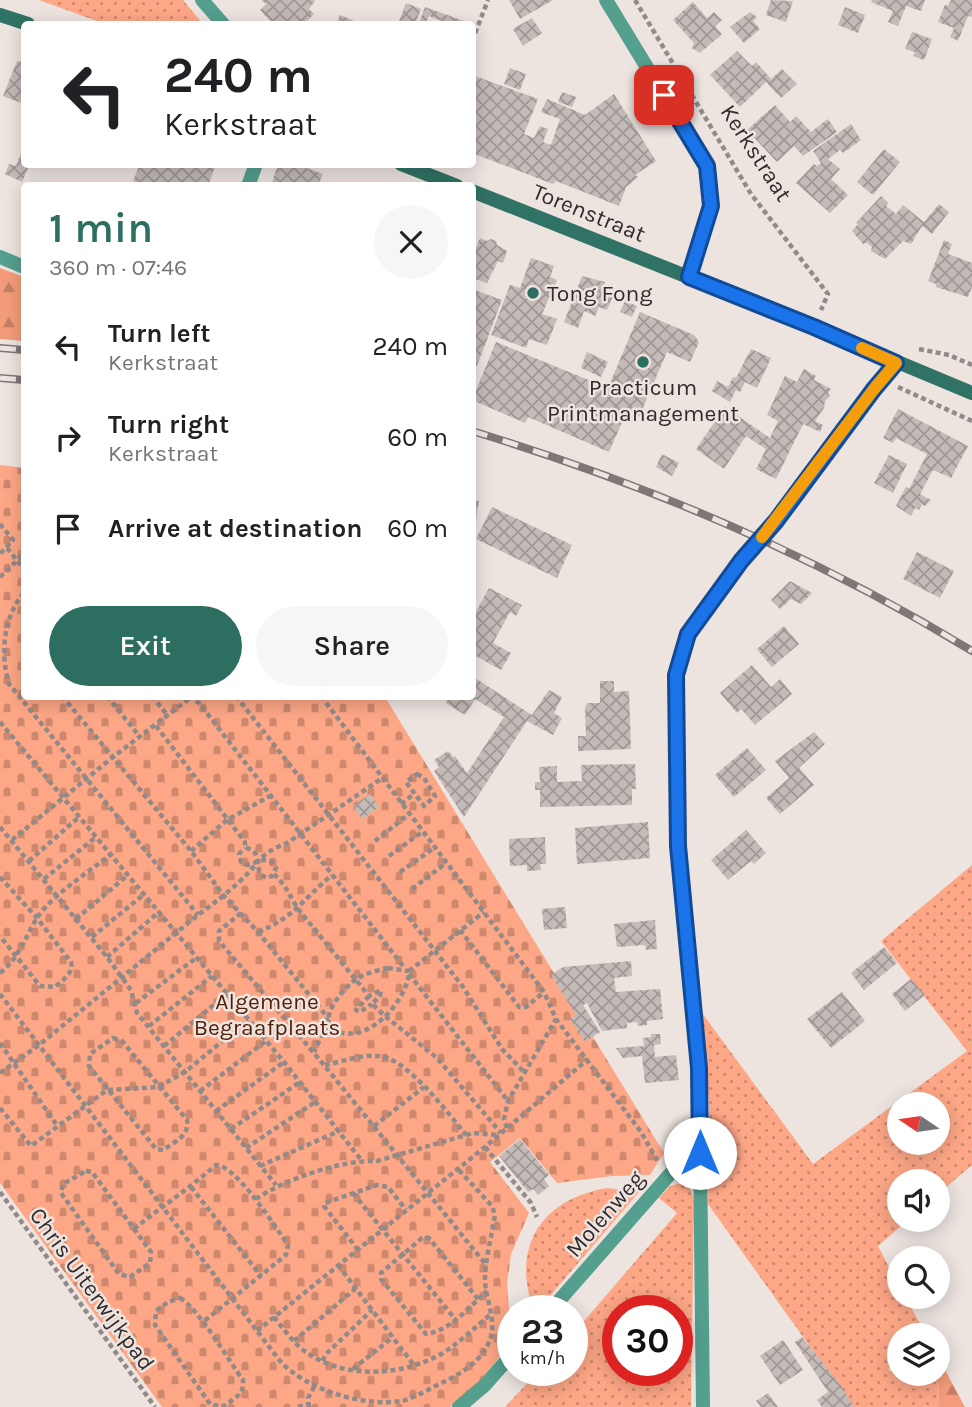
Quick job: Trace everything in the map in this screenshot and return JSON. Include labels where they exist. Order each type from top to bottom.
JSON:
[{"type":"main road","points":[[0,15],[21,22]]},
{"type":"main road","points":[[411,168],[447,182]]},
{"type":"main road","name":"Torenstraat","points":[[476,193],[689,277]]},
{"type":"main road","points":[[689,277],[972,393]]},
{"type":"street","points":[[202,0],[220,21]]},
{"type":"street","name":"Kerkstraat","points":[[606,0],[707,166],[711,206],[689,277]]},
{"type":"street","points":[[0,257],[21,266]]},
{"type":"street","points":[[703,1407],[699,1068],[678,846],[676,675],[688,634],[741,561],[776,521],[881,379],[896,363]]},
{"type":"street","name":"Molenweg","points":[[564,1295],[677,1166],[700,1153]]},
{"type":"street","points":[[459,1407],[497,1371]]},
{"type":"path","points":[[476,31],[488,0]]},
{"type":"path","name":"Kerkstraat","points":[[635,0],[751,194],[828,294],[814,327]]},
{"type":"path","points":[[909,346],[949,355],[972,365]]},
{"type":"path","points":[[881,379],[972,421]]},
{"type":"path","points":[[0,524],[13,540],[0,554]]},
{"type":"path","points":[[7,548],[21,565]]},
{"type":"path","points":[[0,577],[21,557]]},
{"type":"path","points":[[21,597],[12,609],[7,626],[2,657],[5,674],[18,697],[198,915]]},
{"type":"path","points":[[65,700],[191,851],[224,896],[258,932],[336,1031],[360,1033],[384,1016],[403,995],[407,971],[484,912]]},
{"type":"path","points":[[110,700],[140,737]]},
{"type":"path","points":[[155,700],[168,716]]},
{"type":"path","points":[[12,840],[187,700]]},
{"type":"path","points":[[195,700],[508,1101]]},
{"type":"path","points":[[239,700],[463,987],[502,1049],[525,1073]]},
{"type":"path","points":[[324,700],[544,992],[556,1019],[641,1132],[667,1178]]},
{"type":"path","points":[[0,722],[284,1062],[362,1161]]},
{"type":"path","points":[[156,726],[236,834],[245,842],[245,848],[239,854],[241,862],[247,865],[269,860],[274,863],[274,874],[298,909],[369,996]]},
{"type":"path","points":[[417,774],[425,778],[435,797],[424,806],[414,794],[406,782],[417,774]]},
{"type":"path","points":[[0,1073],[40,1045],[224,896],[269,849],[287,843],[381,779]]},
{"type":"path","points":[[401,804],[414,794]]},
{"type":"path","points":[[191,851],[227,820],[270,796]]},
{"type":"path","points":[[375,841],[409,814]]},
{"type":"path","points":[[29,861],[79,817]]},
{"type":"path","points":[[0,827],[92,937],[122,978],[136,1003],[138,1013],[276,1185]]},
{"type":"path","points":[[389,856],[422,832]]},
{"type":"path","points":[[44,879],[96,837]]},
{"type":"path","points":[[245,848],[253,850],[261,876],[267,878],[274,874]]},
{"type":"path","points":[[400,872],[434,848]]},
{"type":"path","points":[[0,973],[16,956],[37,918],[58,897],[110,855]]},
{"type":"path","points":[[412,890],[446,863]]},
{"type":"path","points":[[76,919],[128,875]]},
{"type":"path","points":[[258,932],[298,909],[332,875]]},
{"type":"path","points":[[0,877],[37,918],[71,962],[71,973],[55,987],[40,986],[0,936]]},
{"type":"path","points":[[92,937],[144,895]]},
{"type":"path","points":[[107,957],[159,912]]},
{"type":"path","points":[[241,913],[219,931],[217,938],[314,1052],[487,1266]]},
{"type":"path","points":[[460,930],[519,1007],[526,1007],[544,992]]},
{"type":"path","points":[[136,1003],[196,958]]},
{"type":"path","points":[[314,1052],[333,1005],[357,979],[388,968],[407,971]]},
{"type":"path","points":[[149,1027],[212,976]]},
{"type":"path","points":[[381,990],[380,996],[372,1004],[360,1012],[356,1010],[369,996],[381,990]]},
{"type":"path","points":[[0,994],[257,1331],[293,1375],[314,1387],[360,1401],[382,1404],[405,1400],[471,1367],[491,1336],[485,1279],[495,1215],[492,1206],[457,1168]]},
{"type":"path","points":[[164,1046],[227,994]]},
{"type":"path","points":[[372,1004],[437,1058],[500,1134]]},
{"type":"path","points":[[507,1128],[504,1119],[508,1101],[556,1019]]},
{"type":"path","points":[[0,1108],[28,1145],[35,1144],[107,1090],[158,1087],[185,1072],[248,1020]]},
{"type":"path","points":[[113,1038],[121,1041],[158,1087],[184,1115],[188,1126],[184,1135],[163,1150],[156,1149],[107,1090],[89,1066],[90,1055],[113,1038]]},
{"type":"path","points":[[200,1091],[266,1041]]},
{"type":"path","points":[[0,1043],[58,1127]]},
{"type":"path","points":[[324,1065],[373,1056],[385,1057],[425,1087],[466,1135]]},
{"type":"path","points":[[257,1331],[485,1147],[587,1059]]},
{"type":"path","points":[[216,1111],[284,1062]]},
{"type":"path","points":[[231,1129],[300,1082]]},
{"type":"path","points":[[374,1126],[425,1087]]},
{"type":"path","points":[[246,1148],[316,1102]]},
{"type":"path","points":[[260,1166],[339,1131]]},
{"type":"path","points":[[256,1199],[276,1185],[362,1161],[398,1156],[473,1133],[500,1134]]},
{"type":"path","points":[[485,1147],[531,1203],[537,1217]]},
{"type":"path","points":[[134,1229],[161,1206],[191,1188],[216,1165],[226,1167],[256,1199],[288,1245],[283,1258],[202,1323]]},
{"type":"path","points":[[81,1172],[92,1172],[134,1229],[151,1252],[151,1256],[150,1263],[130,1277],[119,1274],[61,1193],[63,1184],[81,1172]]},
{"type":"path","points":[[358,1250],[324,1206],[325,1203],[377,1185],[388,1187],[406,1210]]},
{"type":"path","points":[[191,1188],[261,1276]]},
{"type":"path","name":"Chris Uiterwijkpad","points":[[0,1192],[155,1407]]},
{"type":"path","points":[[353,1193],[455,1319]]},
{"type":"path","points":[[478,1299],[429,1238],[422,1238],[383,1270],[381,1279],[424,1333],[438,1332],[455,1319],[478,1299],[488,1290]]},
{"type":"path","points":[[338,1265],[412,1364]]},
{"type":"path","points":[[294,1340],[355,1289]]},
{"type":"path","points":[[180,1298],[202,1323],[243,1380],[244,1386],[240,1395],[222,1407],[210,1404],[155,1325],[154,1317],[156,1311],[168,1302],[180,1298]]},
{"type":"path","points":[[323,1361],[325,1355],[372,1310]]},
{"type":"path","points":[[274,1317],[304,1350],[323,1361],[369,1373],[385,1373],[425,1362],[445,1351],[490,1315]]},
{"type":"path","points":[[353,1369],[393,1337]]},
{"type":"path","points":[[298,1407],[309,1406],[308,1398],[314,1387]]},
{"type":"green space","points":[[39,0],[183,0],[200,21],[97,21]]},
{"type":"green space","points":[[0,268],[21,276],[21,341],[0,339]]},
{"type":"green space","name":"Algemene Begraafplaats","points":[[0,465],[21,468],[21,700],[387,700],[664,1153],[650,1175],[612,1176],[557,1183],[520,1138],[490,1162],[529,1213],[511,1254],[508,1295],[497,1295],[497,1360],[480,1381],[450,1407],[162,1407],[0,1183]]},
{"type":"green space","points":[[972,865],[972,1165],[950,1184],[950,1169],[887,1169],[887,1232],[894,1232],[878,1246],[887,1263],[887,1309],[912,1309],[920,1323],[887,1323],[887,1386],[939,1386],[938,1407],[853,1407],[708,1204],[709,1104],[702,1013],[813,1164],[887,1110],[887,1155],[950,1155],[950,1092],[911,1092],[967,1051],[881,941]]},
{"type":"green space","points":[[677,1184],[687,1186],[691,1190],[694,1201],[693,1295],[606,1295],[677,1213],[659,1198],[670,1186]]},
{"type":"green space","points":[[607,1188],[639,1192],[551,1295],[530,1295],[526,1266],[529,1246],[537,1229],[565,1203]]},
{"type":"green space","points":[[602,1300],[602,1386],[691,1386],[691,1407],[505,1407],[525,1386],[588,1386],[588,1316]]},
{"type":"green space","points":[[950,1379],[965,1407],[938,1407],[939,1386],[950,1386]]},
{"type":"building","points":[[261,0],[315,1],[309,9],[314,14],[307,21],[270,21],[260,10],[266,4]]},
{"type":"building","points":[[509,0],[553,0],[520,19]]},
{"type":"building","points":[[771,0],[793,1],[786,22],[766,15]]},
{"type":"building","points":[[925,0],[921,11],[906,6],[898,26],[888,22],[893,11],[871,2]]},
{"type":"building","points":[[951,0],[972,0],[972,17],[968,16],[958,41],[950,37],[954,28],[938,22],[945,5],[948,6]]},
{"type":"building","points":[[693,2],[707,18],[714,12],[722,20],[715,26],[722,34],[700,53],[692,48],[694,43],[673,20]]},
{"type":"building","points":[[406,3],[421,9],[416,21],[399,21]]},
{"type":"building","points":[[425,7],[464,21],[442,21],[429,16],[426,21],[420,21]]},
{"type":"building","points":[[845,7],[865,15],[858,33],[838,25]]},
{"type":"building","points":[[750,12],[757,17],[753,21],[760,29],[744,43],[730,27]]},
{"type":"building","points":[[340,15],[355,21],[337,21]]},
{"type":"building","points":[[532,18],[542,33],[523,46],[513,29]]},
{"type":"building","points":[[912,32],[932,39],[924,60],[913,56],[915,52],[905,49]]},
{"type":"building","points":[[737,51],[752,66],[756,62],[771,79],[782,69],[797,84],[781,98],[766,82],[740,107],[710,75]]},
{"type":"building","points":[[17,61],[21,62],[21,103],[3,96]]},
{"type":"building","points":[[510,68],[526,74],[520,90],[504,84]]},
{"type":"building","points":[[476,76],[538,99],[524,134],[534,138],[540,126],[548,129],[543,142],[551,145],[560,119],[541,112],[547,99],[585,115],[614,94],[656,161],[635,175],[638,177],[626,187],[619,206],[556,181],[553,184],[476,155]]},
{"type":"building","points":[[562,92],[576,97],[572,107],[558,102]]},
{"type":"building","points":[[775,105],[790,122],[796,116],[811,132],[828,119],[837,132],[803,156],[794,146],[777,162],[747,130]]},
{"type":"building","points":[[851,124],[861,140],[843,153],[840,150],[828,159],[840,169],[831,179],[848,195],[830,213],[796,183],[814,164],[817,166],[821,163],[813,151]]},
{"type":"building","points":[[884,149],[900,162],[873,195],[857,182]]},
{"type":"building","points":[[21,154],[21,168],[28,168],[22,182],[5,174],[9,164],[16,166]]},
{"type":"building","points":[[138,168],[215,168],[209,182],[133,181]]},
{"type":"building","points":[[277,168],[307,168],[323,174],[320,182],[272,182]]},
{"type":"building","points":[[881,196],[888,203],[886,206],[896,214],[903,205],[924,222],[939,204],[949,212],[932,234],[922,226],[911,244],[903,241],[885,259],[871,251],[872,247],[867,243],[863,244],[852,231]]},
{"type":"building","points":[[480,238],[487,241],[491,239],[507,251],[503,263],[498,261],[487,283],[476,279],[476,248]]},
{"type":"building","points":[[944,240],[952,244],[948,254],[972,263],[972,287],[968,297],[936,287],[936,284],[928,281]]},
{"type":"building","points":[[531,258],[554,266],[550,277],[557,280],[542,314],[557,319],[547,345],[529,339],[526,348],[491,335],[510,285],[520,288]]},
{"type":"building","points":[[582,276],[605,282],[605,293],[613,296],[607,310],[599,307],[595,316],[584,311],[578,328],[564,322]]},
{"type":"building","points":[[476,290],[502,300],[476,368]]},
{"type":"building","points":[[625,301],[637,306],[632,317],[620,312]]},
{"type":"building","points":[[640,312],[694,335],[699,342],[690,362],[667,352],[639,417],[627,411],[609,452],[528,417],[525,423],[476,402],[476,390],[496,342],[608,388]]},
{"type":"building","points":[[751,349],[771,358],[757,388],[745,382],[740,392],[736,390],[730,402],[712,391],[717,381],[728,387],[733,377],[736,378]]},
{"type":"building","points":[[587,352],[608,362],[601,377],[581,368]]},
{"type":"building","points":[[804,369],[816,376],[814,380],[831,389],[824,408],[815,421],[823,425],[820,432],[803,424],[776,479],[756,469],[766,449],[746,436],[724,469],[696,449],[725,407],[770,438],[778,421],[767,415],[785,376],[797,382]]},
{"type":"building","points":[[898,409],[968,446],[951,478],[933,470],[920,494],[931,500],[925,506],[922,504],[919,510],[915,508],[911,516],[896,506],[906,487],[909,489],[927,454],[896,438],[893,443],[883,438]]},
{"type":"building","points":[[662,454],[679,463],[672,476],[656,467]]},
{"type":"building","points":[[889,455],[907,464],[893,493],[874,483]]},
{"type":"building","points":[[492,507],[572,545],[557,578],[476,539]]},
{"type":"building","points":[[917,552],[954,571],[940,598],[903,579]]},
{"type":"building","points":[[790,581],[812,593],[801,604],[791,599],[780,609],[771,600]]},
{"type":"building","points":[[489,588],[522,605],[516,616],[510,612],[493,643],[511,653],[501,670],[476,656],[476,612]]},
{"type":"building","points":[[784,626],[799,644],[772,667],[757,649]]},
{"type":"building","points":[[752,665],[771,687],[780,679],[792,694],[755,725],[741,709],[737,713],[720,693]]},
{"type":"building","points":[[476,679],[532,715],[549,690],[562,697],[554,713],[562,718],[553,735],[527,721],[464,817],[434,771],[439,767],[434,760],[448,751],[467,773],[504,717],[476,700]]},
{"type":"building","points":[[600,681],[614,681],[614,692],[629,691],[631,749],[578,751],[578,736],[586,736],[587,703],[600,703]]},
{"type":"building","points":[[448,700],[474,700],[465,715],[446,703]]},
{"type":"building","points":[[814,732],[825,744],[799,768],[814,785],[780,814],[766,798],[789,778],[775,761]]},
{"type":"building","points":[[747,748],[766,770],[734,797],[715,775]]},
{"type":"building","points":[[635,764],[636,789],[632,789],[632,805],[540,807],[540,790],[535,790],[535,782],[540,782],[539,767],[557,766],[557,782],[582,781],[581,765]]},
{"type":"building","points":[[370,794],[379,807],[362,819],[353,806]]},
{"type":"building","points":[[648,822],[650,858],[577,864],[575,828]]},
{"type":"building","points":[[746,830],[766,853],[754,864],[751,861],[728,880],[711,860]]},
{"type":"building","points":[[545,837],[546,864],[540,864],[541,870],[527,871],[527,865],[510,866],[509,839]]},
{"type":"building","points":[[565,907],[567,928],[544,930],[542,909]]},
{"type":"building","points":[[655,920],[657,949],[646,950],[645,945],[617,947],[614,924]]},
{"type":"building","points":[[884,947],[897,963],[864,990],[851,973]]},
{"type":"building","points":[[631,961],[632,976],[614,978],[616,992],[660,989],[663,1019],[647,1021],[647,1025],[638,1026],[637,1022],[627,1023],[627,1028],[602,1031],[587,1003],[583,1005],[600,1032],[585,1042],[570,1019],[576,1015],[551,975],[563,967]]},
{"type":"building","points":[[911,979],[925,995],[905,1011],[892,994]]},
{"type":"building","points":[[842,992],[865,1021],[831,1048],[807,1019]]},
{"type":"building","points":[[651,1034],[660,1034],[661,1044],[654,1045],[655,1057],[676,1055],[679,1080],[645,1083],[642,1056],[623,1058],[616,1048],[644,1046],[643,1038],[651,1037]]},
{"type":"building","points":[[520,1139],[549,1175],[544,1179],[549,1186],[538,1195],[533,1189],[528,1192],[499,1156]]},
{"type":"building","points":[[802,1337],[840,1384],[854,1407],[822,1407],[817,1400],[828,1392],[795,1342]]},
{"type":"building","points":[[783,1340],[803,1370],[780,1385],[760,1356]]},
{"type":"building","points":[[768,1393],[778,1407],[761,1407],[756,1401]]},
{"type":"railway","points":[[0,348],[21,350]]},
{"type":"railway","points":[[0,378],[21,380]]},
{"type":"railway","points":[[476,432],[602,474],[729,525],[853,584],[972,651]]},
{"type":"slow traffic","points":[[762,537],[881,379],[896,363],[862,348]]},
{"type":"place","name":"Tong Fong","points":[[533,293]]},
{"type":"place","name":"Practicum Printmanagement","points":[[643,362]]},
{"type":"route","points":[[664,95],[707,166],[711,206],[689,277],[896,363],[881,379],[776,521],[741,561],[688,634],[676,675],[678,846],[699,1068],[700,1153]]}]
